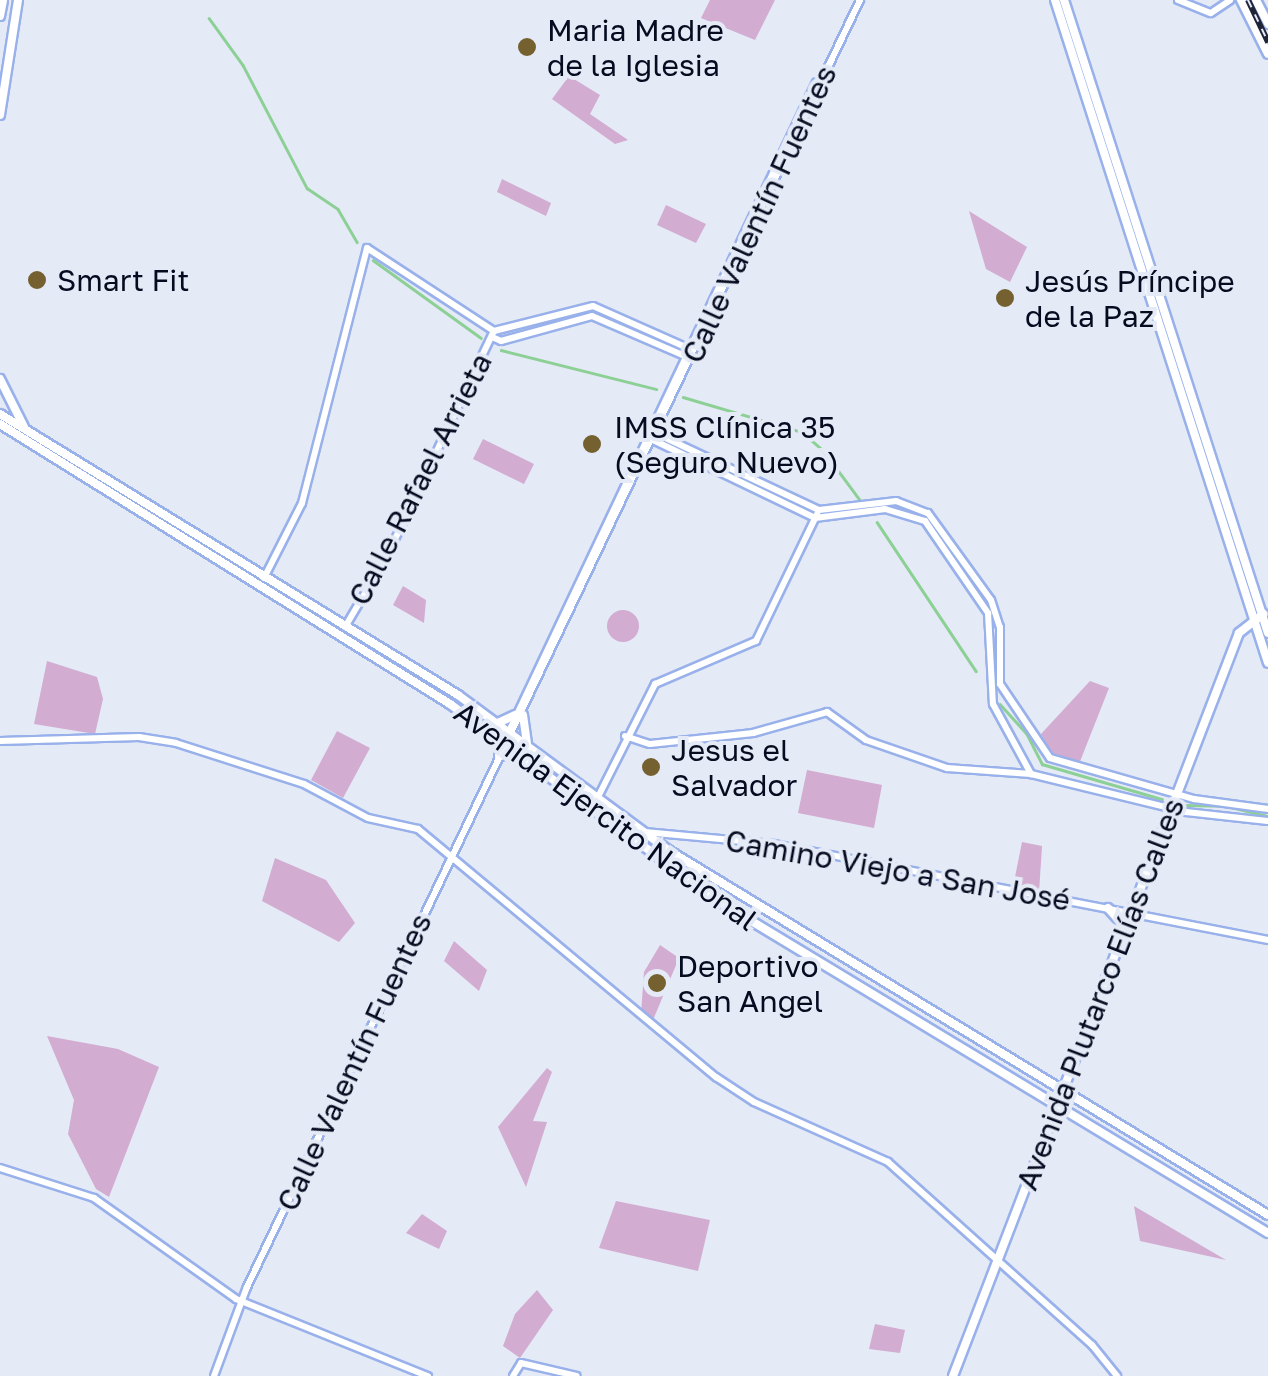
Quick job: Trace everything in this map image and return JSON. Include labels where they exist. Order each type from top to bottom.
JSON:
[{"type":"main road","points":[[0,16],[3,0]]},
{"type":"main road","points":[[0,115],[18,0]]},
{"type":"main road","points":[[1054,0],[1258,615],[1268,633]]},
{"type":"main road","points":[[1064,0],[1258,615],[1268,662]]},
{"type":"main road","points":[[1241,0],[1268,54]]},
{"type":"main road","points":[[1256,0],[1268,24]]},
{"type":"main road","points":[[0,379],[23,434],[0,436]]},
{"type":"main road","name":"Avenida Ejercito Nacional","points":[[0,414],[46,454],[450,704],[502,749],[516,752],[650,854],[838,974],[1268,1233]]},
{"type":"main road","name":"Avenida Ejercito Nacional","points":[[0,424],[78,463],[476,708],[677,856],[1268,1215]]},
{"type":"main road","points":[[46,454],[78,463]]},
{"type":"main road","name":"Avenida Plutarco Elías Calles","points":[[953,1376],[1239,632],[1258,615]]},
{"type":"main road","points":[[450,704],[456,697],[476,708]]},
{"type":"main road","points":[[498,723],[519,716],[527,744]]},
{"type":"main road","points":[[550,778],[559,768]]},
{"type":"main road","points":[[579,800],[645,832]]},
{"type":"main road","points":[[650,854],[651,846],[677,856]]},
{"type":"main road","points":[[1108,908],[1126,928]]},
{"type":"main road","points":[[838,974],[868,974]]},
{"type":"street","name":"Calle Valentín Fuentes","points":[[519,716],[534,673],[858,0]]},
{"type":"street","points":[[1178,0],[1210,13],[1230,0]]},
{"type":"street","points":[[257,587],[302,502],[361,256],[372,246],[493,334],[593,306],[690,353]]},
{"type":"street","name":"Calle Rafael Arrieta","points":[[345,627],[493,334]]},
{"type":"street","name":"Calle Valentín Fuentes","points":[[214,1376],[246,1289],[502,749],[543,676],[649,434]]},
{"type":"street","points":[[649,434],[817,514],[885,509],[917,516],[944,543],[988,602],[1000,626],[1000,684],[1050,758],[1175,802],[1268,809]]},
{"type":"street","points":[[622,503],[630,497]]},
{"type":"street","points":[[598,797],[625,736],[662,678],[756,642],[817,514]]},
{"type":"street","points":[[988,602],[992,636],[989,685],[1030,774]]},
{"type":"street","points":[[989,685],[997,670]]},
{"type":"street","points":[[534,673],[543,676]]},
{"type":"street","points":[[989,685],[1000,684]]},
{"type":"street","points":[[625,736],[650,744],[768,732],[827,712],[866,740],[947,768],[1030,774],[1268,821]]},
{"type":"street","points":[[0,741],[139,738],[176,743],[304,784],[372,819],[413,827],[701,1065],[754,1102],[878,1154],[1092,1346],[1117,1376]]},
{"type":"street","name":"Camino Viejo a San José","points":[[645,832],[733,837],[1268,940]]},
{"type":"street","points":[[0,1168],[94,1198],[241,1302],[428,1376]]},
{"type":"street","points":[[227,1295],[246,1289],[251,1306]]},
{"type":"street","points":[[227,1295],[236,1314]]},
{"type":"street","points":[[513,1376],[521,1363],[578,1376]]},
{"type":"shaded area","points":[[710,0],[775,0],[755,40],[701,18]]},
{"type":"shaded area","points":[[569,76],[600,95],[590,114],[628,140],[615,144],[552,99]]},
{"type":"shaded area","points":[[502,179],[551,203],[546,216],[497,192]]},
{"type":"shaded area","points":[[666,205],[706,224],[696,243],[657,225]]},
{"type":"shaded area","points":[[969,211],[1027,247],[1010,282],[986,269]]},
{"type":"shaded area","points":[[483,439],[534,464],[524,484],[473,459]]},
{"type":"shaded area","points":[[403,586],[426,600],[424,623],[393,605]]},
{"type":"shaded area","points":[[623,610],[634,615],[639,626],[634,637],[623,642],[612,637],[607,626],[612,615]]},
{"type":"shaded area","points":[[47,661],[97,677],[103,699],[95,734],[34,724]]},
{"type":"shaded area","points":[[1090,681],[1109,688],[1079,764],[1054,757],[1041,734]]},
{"type":"shaded area","points":[[337,731],[370,748],[343,798],[311,780]]},
{"type":"shaded area","points":[[807,770],[882,785],[874,828],[798,813]]},
{"type":"shaded area","points":[[1022,842],[1042,846],[1039,893],[1013,887]]},
{"type":"shaded area","points":[[275,858],[326,880],[355,923],[339,942],[262,901]]},
{"type":"shaded area","points":[[454,941],[487,970],[479,991],[444,961]]},
{"type":"shaded area","name":"Deportivo San Angel","points":[[660,945],[679,958],[653,1020],[641,1014],[644,972]]},
{"type":"shaded area","points":[[47,1036],[118,1049],[159,1067],[109,1197],[96,1189],[68,1134],[74,1100]]},
{"type":"shaded area","points":[[547,1068],[552,1072],[533,1121],[547,1122],[526,1187],[498,1127]]},
{"type":"shaded area","points":[[616,1201],[710,1220],[698,1271],[599,1248]]},
{"type":"shaded area","points":[[1134,1206],[1226,1260],[1140,1241]]},
{"type":"shaded area","points":[[422,1214],[447,1231],[439,1249],[406,1233]]},
{"type":"shaded area","points":[[537,1290],[553,1310],[520,1358],[503,1346],[515,1314]]},
{"type":"shaded area","points":[[875,1324],[905,1330],[900,1353],[869,1349]]},
{"type":"waterway","points":[[209,18],[243,65],[307,188],[338,209],[357,242]]},
{"type":"waterway","points":[[373,260],[481,338]]},
{"type":"waterway","points":[[501,350],[656,389]]},
{"type":"waterway","points":[[683,397],[802,432],[823,450],[860,500]]},
{"type":"waterway","points":[[877,522],[976,671]]},
{"type":"waterway","points":[[1000,704],[1027,734],[1042,764],[1162,799]]},
{"type":"waterway","points":[[1184,805],[1223,806]]},
{"type":"waterway","points":[[1231,807],[1268,816]]},
{"type":"railway","points":[[1248,0],[1268,42]]},
{"type":"place","name":"Maria Madre de la Iglesia","points":[[527,47]]},
{"type":"place","name":"Smart Fit","points":[[37,280]]},
{"type":"place","name":"Jesús Príncipe de la Paz","points":[[1005,298]]},
{"type":"place","name":"IMSS Clínica 35 (Seguro Nuevo)","points":[[592,444]]},
{"type":"place","name":"Jesus el Salvador","points":[[651,767]]},
{"type":"place","name":"Deportivo San Angel","points":[[657,983]]}]
